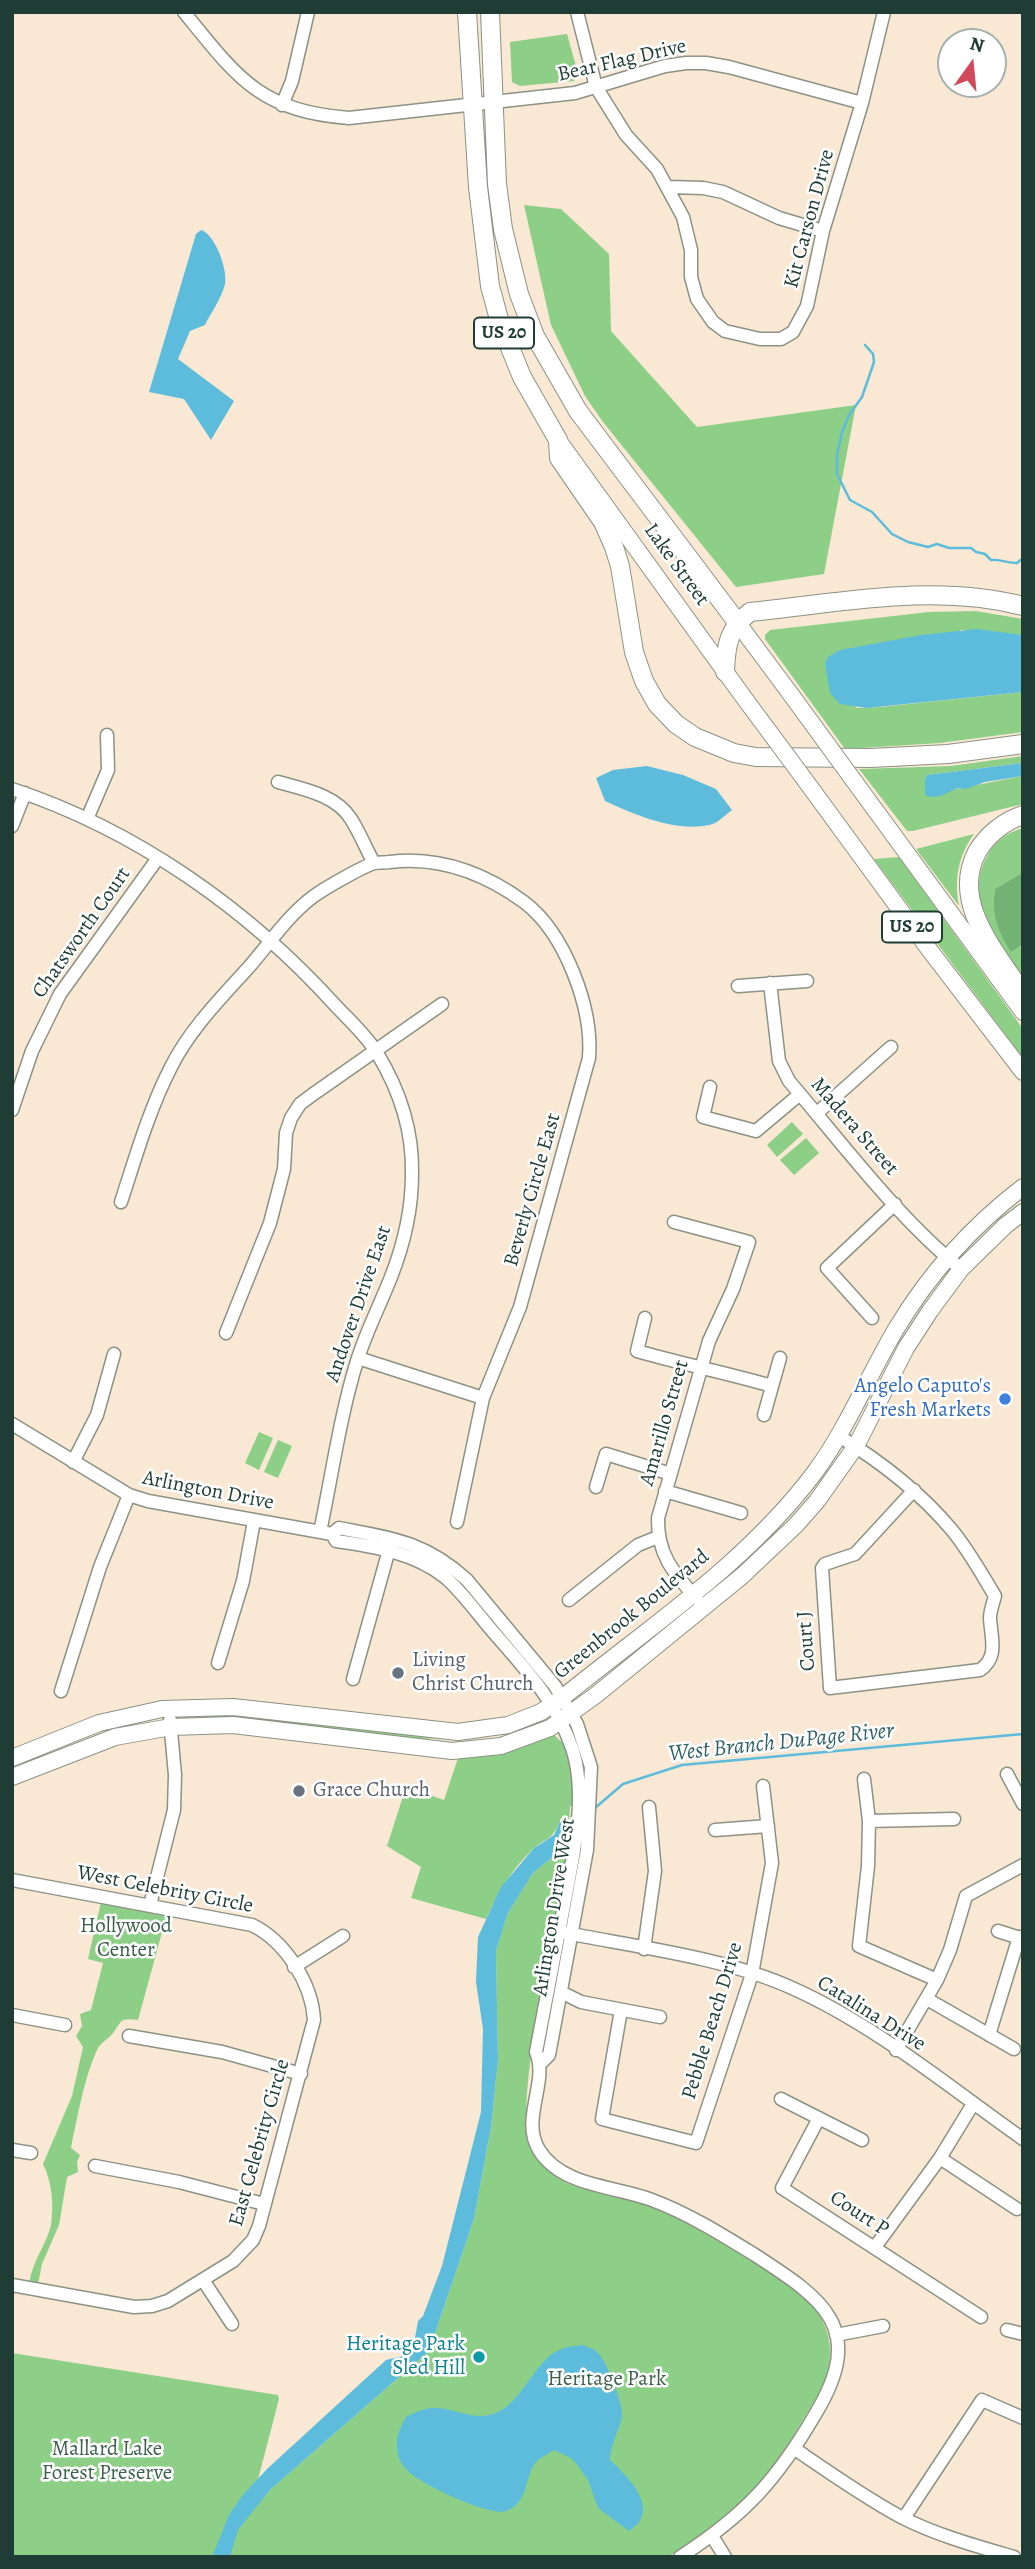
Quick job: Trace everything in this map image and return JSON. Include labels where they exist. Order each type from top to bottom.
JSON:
[{"type":"highway","name":"Lake Street","points":[[467,12],[478,187],[493,298],[522,377],[558,440]]},
{"type":"highway","name":"Lake Street","points":[[490,12],[498,184],[503,229],[519,293],[535,336],[578,411],[737,622]]},
{"type":"highway","points":[[558,440],[559,458],[603,522],[614,547],[620,565],[634,652],[644,681],[657,704],[676,724],[695,737],[734,753],[756,757],[871,758],[948,754],[1023,744]]},
{"type":"highway","points":[[725,672],[726,653],[737,622],[750,612],[915,595],[957,595],[1023,606]]},
{"type":"highway","points":[[1023,815],[995,830],[982,843],[973,859],[968,893],[980,926],[1023,994]]},
{"type":"main road","name":"Lake Street","points":[[558,440],[928,948],[1023,1072]]},
{"type":"main road","name":"Lake Street","points":[[737,622],[1023,1012]]},
{"type":"main road","name":"Greenbrook Boulevard","points":[[12,1758],[99,1723],[168,1708],[233,1707],[458,1732],[508,1725],[557,1702],[692,1594],[772,1523],[815,1472],[839,1436],[895,1331],[947,1258],[982,1222],[1023,1187]]},
{"type":"main road","name":"Greenbrook Boulevard","points":[[12,1777],[115,1738],[171,1727],[233,1725],[431,1749],[469,1751],[519,1741],[566,1718],[704,1608],[778,1544],[817,1501],[856,1446],[913,1337],[961,1269],[998,1232],[1023,1212]]},
{"type":"street","name":"Bear Flag Drive","points":[[184,12],[249,87],[282,106],[326,117],[349,118],[575,93],[665,66],[706,63],[862,103]]},
{"type":"street","points":[[282,106],[292,81],[308,12]]},
{"type":"street","points":[[577,12],[596,87],[626,135],[651,160],[669,187],[703,188],[723,192],[779,218],[823,231]]},
{"type":"street","name":"Kit Carson Drive","points":[[669,187],[683,217],[691,250],[691,277],[697,299],[713,322],[725,331],[760,339],[781,339],[793,332],[807,306],[823,231],[862,103],[884,12]]},
{"type":"street","points":[[87,820],[108,770],[107,735]]},
{"type":"street","points":[[121,1202],[148,1118],[172,1064],[193,1031],[313,897],[374,863],[350,817],[340,807],[310,792],[278,782]]},
{"type":"street","name":"Andover Drive East","points":[[12,789],[87,820],[158,858],[211,894],[270,942],[319,988],[376,1051],[391,1081],[405,1116],[410,1140],[412,1175],[409,1214],[400,1251],[358,1358],[344,1414],[326,1533]]},
{"type":"street","points":[[12,826],[25,793]]},
{"type":"street","name":"Chatsworth Court","points":[[12,1110],[32,1051],[60,994],[158,858]]},
{"type":"street","name":"Beverly Circle East","points":[[374,863],[425,860],[452,865],[477,874],[513,894],[535,911],[554,933],[578,987],[589,1030],[588,1069],[520,1307],[482,1398],[457,1522]]},
{"type":"street","points":[[738,986],[807,981]]},
{"type":"street","name":"Madera Street","points":[[770,983],[779,1061],[789,1081],[895,1204],[961,1269]]},
{"type":"street","points":[[226,1333],[270,1223],[284,1169],[286,1133],[300,1104],[442,1004]]},
{"type":"street","points":[[817,1113],[891,1047]]},
{"type":"street","points":[[710,1087],[703,1117],[756,1131],[800,1094]]},
{"type":"street","points":[[872,1318],[827,1268],[895,1204]]},
{"type":"street","name":"Amarillo Street","points":[[674,1222],[749,1242],[733,1289],[709,1341],[658,1518],[658,1537],[670,1567],[704,1608]]},
{"type":"street","points":[[645,1318],[637,1351],[772,1386]]},
{"type":"street","points":[[73,1462],[97,1415],[114,1354]]},
{"type":"street","points":[[358,1358],[482,1398]]},
{"type":"street","points":[[764,1415],[780,1358]]},
{"type":"street","name":"Arlington Drive","points":[[14,1428],[129,1494],[148,1501],[326,1533],[336,1541],[426,1549],[467,1580],[555,1686],[557,1702],[566,1718]]},
{"type":"street","points":[[839,1436],[897,1475],[914,1490]]},
{"type":"street","points":[[596,1487],[606,1454],[671,1474]]},
{"type":"street","points":[[665,1490],[741,1513]]},
{"type":"street","name":"Court J","points":[[914,1490],[951,1528],[995,1596],[990,1615],[993,1652],[988,1664],[980,1670],[830,1688],[822,1568],[825,1564],[855,1555],[914,1490]]},
{"type":"street","points":[[61,1691],[100,1567],[129,1494]]},
{"type":"street","points":[[218,1663],[243,1581],[254,1521]]},
{"type":"street","points":[[569,1600],[638,1545],[658,1537]]},
{"type":"street","points":[[353,1679],[390,1545]]},
{"type":"street","points":[[150,1905],[174,1810],[175,1775],[168,1708]]},
{"type":"street","name":"Arlington Drive West","points":[[566,1718],[577,1724],[591,1767],[591,1792],[588,1837],[536,2052],[541,2063],[533,2124],[538,2149],[557,2169],[571,2177],[652,2200],[708,2225],[805,2288],[825,2307],[836,2334],[838,2357],[835,2378],[795,2449],[758,2496],[734,2519],[680,2557]]},
{"type":"street","name":"Arlington Drive West","points":[[541,2063],[550,2055],[561,1992],[578,1803],[579,1781],[566,1718]]},
{"type":"street","points":[[1007,1774],[1023,1804]]},
{"type":"street","points":[[864,1779],[869,1821],[868,1866],[859,1947],[937,1980]]},
{"type":"street","name":"Pebble Beach Drive","points":[[621,2010],[602,2119],[696,2143],[752,1973],[772,1863],[763,1786]]},
{"type":"street","points":[[644,1949],[655,1871],[649,1807]]},
{"type":"street","points":[[869,1821],[954,1819]]},
{"type":"street","points":[[715,1830],[768,1826]]},
{"type":"street","points":[[896,2050],[937,1980],[950,1950],[966,1896],[1023,1865]]},
{"type":"street","name":"West Celebrity Circle","points":[[12,1880],[252,1925],[275,1941],[294,1966]]},
{"type":"street","points":[[989,2035],[1021,1938],[998,1931]]},
{"type":"street","name":"Catalina Drive","points":[[565,1933],[752,1973],[790,1987],[823,2003],[896,2050],[1023,2139]]},
{"type":"street","points":[[294,1966],[343,1936]]},
{"type":"street","name":"East Celebrity Circle","points":[[12,2285],[144,2307],[168,2301],[242,2254],[258,2229],[312,2035],[313,2011],[308,1992],[294,1966]]},
{"type":"street","points":[[561,1992],[581,2002],[660,2017]]},
{"type":"street","points":[[927,1999],[1014,2049]]},
{"type":"street","points":[[12,2015],[65,2025]]},
{"type":"street","points":[[129,2036],[222,2052],[301,2074]]},
{"type":"street","points":[[781,2099],[862,2140]]},
{"type":"street","points":[[875,2247],[940,2158],[973,2104]]},
{"type":"street","name":"Court P","points":[[819,2118],[782,2188],[981,2317]]},
{"type":"street","points":[[12,2150],[31,2154]]},
{"type":"street","points":[[940,2158],[1017,2209]]},
{"type":"street","points":[[95,2166],[179,2182],[264,2204]]},
{"type":"street","points":[[203,2280],[232,2325]]},
{"type":"street","points":[[836,2334],[883,2326]]},
{"type":"street","points":[[1007,2330],[1023,2334]]},
{"type":"street","points":[[904,2518],[982,2400],[1023,2418]]},
{"type":"street","points":[[795,2449],[871,2500],[904,2518],[961,2541],[1014,2557]]},
{"type":"street","points":[[712,2536],[725,2557]]},
{"type":"green space","points":[[567,34],[578,73],[574,81],[520,86],[512,82],[510,42]]},
{"type":"green space","points":[[524,205],[561,209],[609,254],[611,331],[697,427],[856,405],[824,574],[736,587],[585,396],[551,325]]},
{"type":"green space","points":[[976,611],[1023,619],[1023,635],[961,630],[855,708],[1023,692],[1023,732],[940,743],[845,749],[765,639],[770,630],[929,612]]},
{"type":"green space","points":[[1023,756],[1023,763],[927,775],[925,795],[1023,776],[1023,804],[913,831],[907,831],[859,769],[951,766]]},
{"type":"green space","points":[[1023,828],[1023,872],[995,889],[994,907],[996,922],[1012,951],[1020,947],[1023,950],[1023,983],[988,924],[979,891],[980,875],[989,852],[1001,839]]},
{"type":"green space","points":[[974,834],[964,851],[959,868],[959,906],[916,849]]},
{"type":"green space","points":[[899,857],[1023,1029],[1023,1058],[874,859]]},
{"type":"green space","points":[[1023,872],[1023,945],[1011,952],[996,922],[995,889]]},
{"type":"green space","points":[[792,1122],[803,1134],[777,1157],[767,1145]]},
{"type":"green space","points":[[806,1138],[819,1153],[794,1175],[780,1160]]},
{"type":"green space","points":[[259,1432],[273,1438],[259,1470],[245,1463]]},
{"type":"green space","points":[[278,1440],[292,1446],[278,1478],[264,1472]]},
{"type":"green space","points":[[246,1719],[309,1722],[457,1738],[400,1739]]},
{"type":"green space","points":[[554,1735],[566,1749],[572,1767],[574,1806],[570,1806],[569,1826],[566,1816],[561,1819],[552,1835],[524,1858],[506,1882],[486,1919],[411,1898],[421,1867],[387,1846],[406,1787],[444,1800],[458,1758],[519,1749]]},
{"type":"green space","name":"Heritage Park","points":[[560,1851],[570,1854],[531,2053],[527,2128],[532,2151],[547,2170],[567,2183],[626,2197],[695,2224],[793,2287],[819,2314],[827,2331],[830,2350],[826,2378],[784,2452],[760,2486],[736,2510],[668,2557],[12,2557],[12,2353],[278,2395],[249,2514],[270,2490],[429,2351],[474,2219],[491,2127],[498,2060],[496,1951],[508,1913],[533,1873]]},
{"type":"green space","name":"Hollywood Center","points":[[101,1902],[167,1914],[138,2020],[122,2021],[99,2046],[93,2059],[71,2148],[80,2155],[77,2162],[78,2172],[67,2177],[59,2225],[42,2264],[38,2284],[29,2283],[51,2225],[52,2193],[43,2164],[72,2096],[83,2047],[76,2036],[82,2026],[80,2014],[91,2010],[103,1963],[88,1959]]},
{"type":"water","points":[[201,230],[216,245],[224,270],[225,284],[205,325],[190,331],[178,359],[234,401],[211,440],[184,399],[149,392],[196,234]]},
{"type":"water","points":[[977,629],[1023,635],[1023,692],[867,708],[840,704],[830,693],[825,664],[828,657],[840,650],[921,635]]},
{"type":"water","points":[[1023,763],[1023,776],[985,782],[966,789],[958,788],[940,796],[925,795],[927,775]]},
{"type":"water","points":[[647,766],[683,775],[716,789],[732,810],[712,824],[696,827],[642,817],[605,801],[596,778],[613,770]]},
{"type":"water","points":[[566,1816],[564,1852],[560,1851],[533,1873],[508,1913],[496,1951],[498,2060],[491,2127],[474,2219],[429,2351],[270,2490],[238,2530],[230,2557],[212,2557],[229,2515],[267,2469],[386,2360],[403,2356],[415,2338],[418,2321],[423,2316],[442,2266],[481,2112],[483,2029],[476,1982],[478,1937],[501,1887],[534,1848],[554,1835],[561,1819]]},
{"type":"water","points":[[583,2345],[595,2350],[602,2358],[621,2407],[621,2418],[610,2460],[626,2475],[639,2494],[643,2514],[629,2531],[598,2508],[588,2480],[576,2463],[554,2450],[536,2462],[519,2502],[506,2511],[498,2512],[456,2498],[426,2484],[401,2463],[397,2442],[406,2417],[432,2408],[479,2416],[496,2413],[514,2399],[553,2354],[567,2347]]},
{"type":"waterway","points":[[865,345],[873,354],[874,362],[862,397],[849,415],[842,432],[837,455],[837,474],[850,500],[872,512],[892,534],[908,542],[928,547],[937,544],[949,548],[971,548],[991,560],[1017,563],[1023,558]]},
{"type":"waterway","name":"West Branch DuPage River","points":[[595,1808],[623,1784],[682,1765],[1023,1734]]},
{"type":"place","name":"Angelo Caputo's Fresh Markets","points":[[1005,1399]]},
{"type":"place","name":"Living Christ Church","points":[[398,1673]]},
{"type":"place","name":"Grace Church","points":[[299,1791]]},
{"type":"place","name":"Heritage Park Sled Hill","points":[[479,2357]]},
{"type":"park label","name":"Mallard Lake Forest Preserve","points":[[107,2462]]}]
